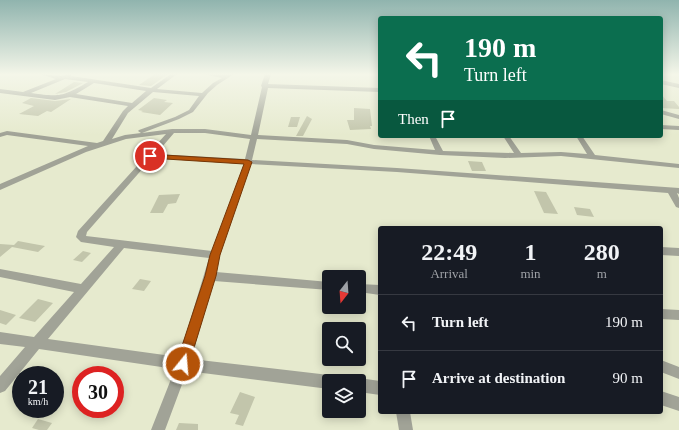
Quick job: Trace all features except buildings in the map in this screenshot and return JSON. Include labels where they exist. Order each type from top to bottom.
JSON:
[{"type":"street","points":[[18,94],[55,98],[70,96],[133,105]]},
{"type":"street","points":[[106,143],[121,121],[125,112],[146,94]]},
{"type":"street","points":[[194,94],[204,95]]},
{"type":"street","points":[[158,430],[183,364],[215,255],[248,162],[262,94]]},
{"type":"street","points":[[0,187],[83,150],[125,137],[177,118],[191,111],[204,95]]},
{"type":"street","points":[[663,113],[679,117]]},
{"type":"street","points":[[663,127],[679,128]]},
{"type":"street","points":[[125,137],[172,131],[205,131],[253,137],[347,142],[374,147],[440,153],[505,156],[561,154],[679,166]]},
{"type":"street","points":[[172,131],[83,231],[81,237],[84,240],[121,245],[215,255]]},
{"type":"street","points":[[0,135],[7,133],[97,146]]},
{"type":"street","points":[[433,138],[440,153]]},
{"type":"street","points":[[507,138],[519,155]]},
{"type":"street","points":[[580,138],[593,158]]},
{"type":"street","points":[[150,156],[397,170],[675,191],[679,205]]},
{"type":"street","points":[[0,386],[121,245]]},
{"type":"street","points":[[663,251],[679,252]]},
{"type":"street","points":[[0,274],[84,289]]},
{"type":"street","points":[[210,276],[322,285]]},
{"type":"street","points":[[366,289],[378,290]]},
{"type":"street","points":[[663,314],[679,315]]},
{"type":"street","points":[[0,338],[183,364],[322,381]]},
{"type":"street","points":[[663,367],[679,372]]},
{"type":"street","points":[[366,386],[378,388]]},
{"type":"street","points":[[663,399],[679,404]]},
{"type":"street","points":[[403,414],[406,430]]},
{"type":"route","points":[[150,156],[248,162],[215,255],[183,364]]}]
